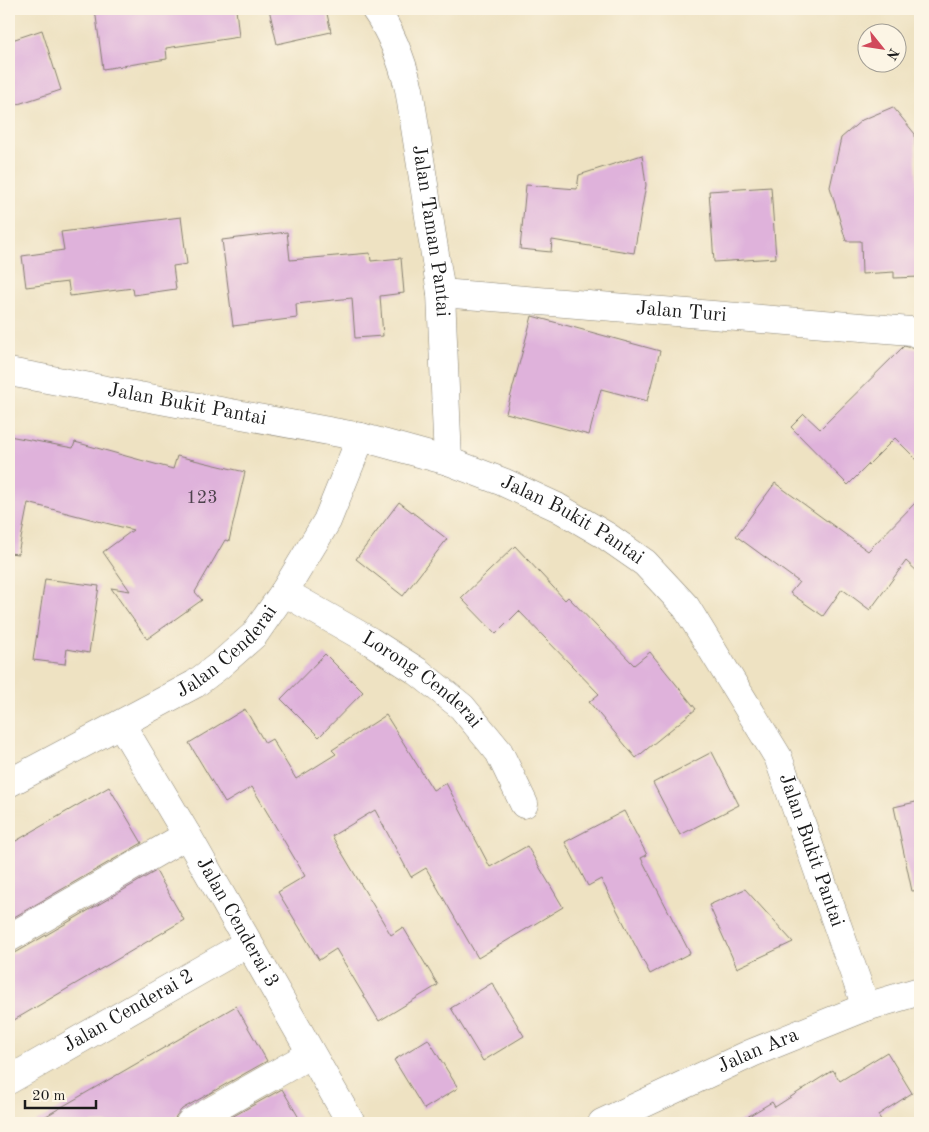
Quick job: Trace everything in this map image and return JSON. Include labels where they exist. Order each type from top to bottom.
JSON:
[{"type":"street","name":"Jalan Taman Pantai","points":[[376,9],[385,24],[403,65],[410,89],[441,293],[448,461]]},
{"type":"street","name":"Jalan Turi","points":[[441,293],[911,331],[920,335]]},
{"type":"street","name":"Jalan Bukit Pantai","points":[[9,372],[360,438],[448,461],[503,482],[558,507],[605,535],[645,563],[686,607],[778,757],[866,1007]]},
{"type":"street","name":"Jalan Cenderai","points":[[9,783],[195,684],[254,635],[284,592],[328,521],[360,438]]},
{"type":"street","name":"Lorong Cenderai","points":[[284,592],[370,641],[417,671],[462,707],[499,752],[524,804]]},
{"type":"street","name":"Jalan Cenderai 3","points":[[121,724],[351,1123]]},
{"type":"street","points":[[9,938],[187,836]]},
{"type":"street","name":"Jalan Cenderai 2","points":[[9,1080],[248,943]]},
{"type":"street","name":"Jalan Ara","points":[[602,1123],[752,1053],[866,1007],[920,991]]},
{"type":"street","points":[[190,1123],[311,1054]]},
{"type":"building","points":[[95,9],[236,9],[239,37],[166,48],[167,59],[103,69]]},
{"type":"building","points":[[269,9],[326,9],[331,32],[277,44]]},
{"type":"building","points":[[42,30],[61,90],[9,107],[9,41]]},
{"type":"building","points":[[893,107],[915,134],[920,277],[894,278],[894,272],[862,274],[861,241],[846,241],[830,187],[841,138],[862,120]]},
{"type":"building","points":[[642,155],[646,185],[634,253],[552,240],[551,252],[520,249],[526,185],[577,189],[579,175]]},
{"type":"building","points":[[771,187],[776,258],[714,262],[709,191]]},
{"type":"building","points":[[181,217],[187,264],[173,266],[176,289],[134,295],[133,288],[70,296],[68,282],[26,287],[22,256],[64,250],[61,232]]},
{"type":"building","points":[[287,232],[290,260],[370,253],[371,261],[401,258],[404,293],[380,296],[383,336],[355,338],[352,298],[296,304],[297,318],[233,326],[222,240]]},
{"type":"building","points":[[532,316],[660,351],[647,401],[601,389],[589,435],[506,413]]},
{"type":"building","points":[[904,346],[920,350],[920,463],[895,438],[848,485],[791,427],[804,414],[820,429]]},
{"type":"building","points":[[9,436],[73,448],[75,442],[173,469],[177,456],[245,472],[229,541],[225,540],[195,592],[202,600],[147,639],[111,588],[130,591],[103,552],[133,530],[28,503],[18,554],[9,553]]},
{"type":"building","points":[[775,483],[868,551],[920,498],[920,574],[906,561],[870,610],[842,589],[823,616],[790,593],[799,582],[736,536]]},
{"type":"building","points":[[399,502],[447,539],[403,596],[356,559]]},
{"type":"building","points":[[515,546],[565,600],[568,597],[634,665],[650,652],[696,709],[636,758],[589,702],[599,694],[519,611],[496,634],[461,598]]},
{"type":"building","points":[[45,579],[99,586],[89,653],[67,649],[65,664],[33,660]]},
{"type":"building","points":[[325,654],[363,692],[319,737],[281,699]]},
{"type":"building","points":[[245,709],[265,743],[272,739],[296,779],[336,754],[332,750],[386,715],[433,790],[446,783],[490,867],[527,846],[563,907],[478,958],[426,868],[411,877],[375,810],[332,836],[391,935],[403,927],[438,985],[379,1021],[336,949],[319,960],[278,892],[305,876],[252,787],[225,803],[189,743]]},
{"type":"building","points":[[712,752],[739,805],[680,835],[653,783]]},
{"type":"building","points":[[109,787],[142,843],[9,920],[9,845]]},
{"type":"building","points":[[920,801],[920,890],[912,891],[894,807]]},
{"type":"building","points":[[624,811],[647,855],[641,858],[690,953],[650,974],[601,879],[588,886],[565,842]]},
{"type":"building","points":[[156,871],[184,920],[9,1023],[9,954],[17,952]]},
{"type":"building","points":[[745,889],[793,942],[737,968],[709,905]]},
{"type":"building","points":[[492,983],[524,1036],[483,1061],[451,1008]]},
{"type":"building","points":[[236,1006],[267,1061],[182,1109],[176,1116],[174,1123],[34,1123]]},
{"type":"building","points":[[428,1039],[458,1088],[424,1109],[394,1060]]},
{"type":"building","points":[[887,1052],[912,1093],[878,1115],[883,1123],[737,1123],[772,1102],[775,1107],[833,1070],[840,1081]]},
{"type":"building","points":[[282,1089],[302,1123],[221,1123]]}]
